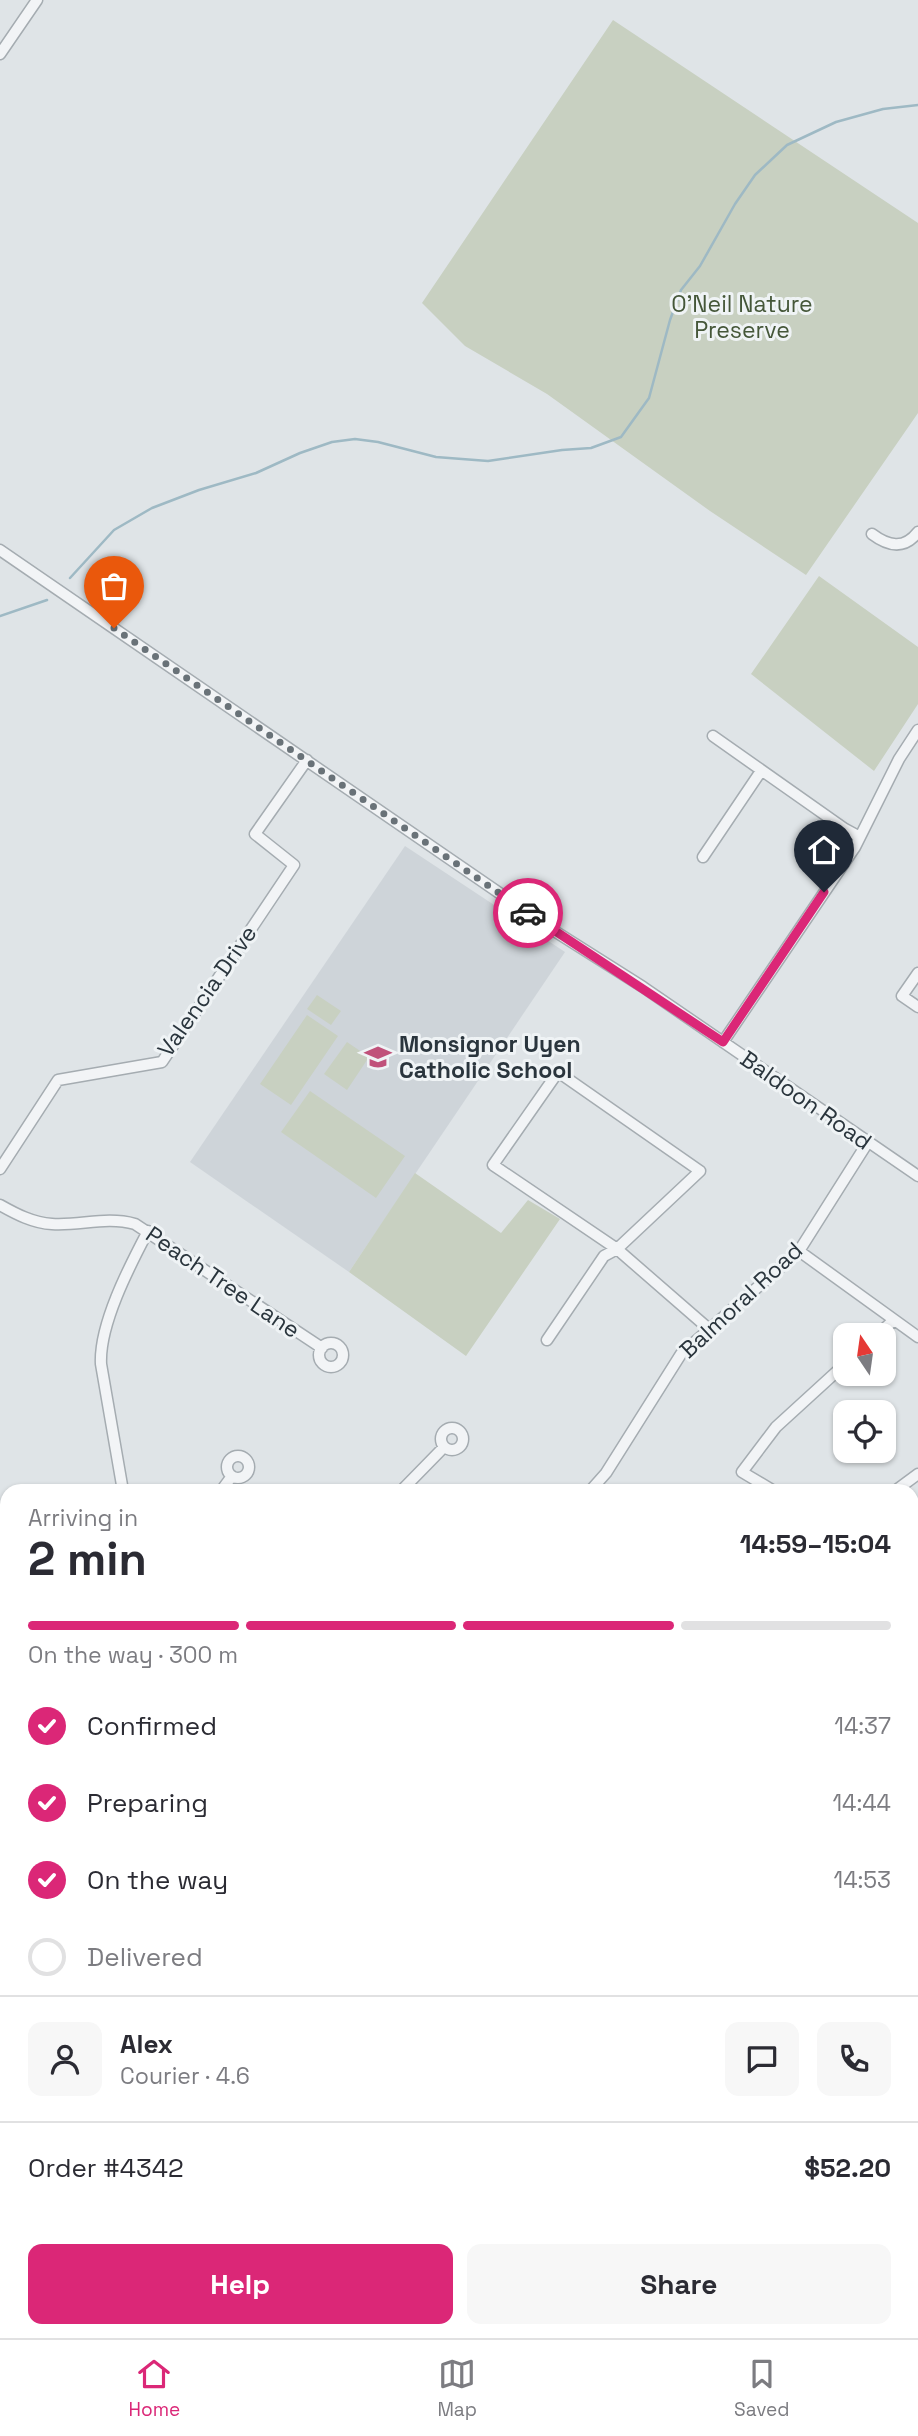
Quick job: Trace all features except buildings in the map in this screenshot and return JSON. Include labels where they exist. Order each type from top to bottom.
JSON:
[{"type":"street","points":[[0,54],[37,0]]},
{"type":"street","points":[[872,534],[883,542],[899,545],[913,538],[918,532]]},
{"type":"street","name":"Baldoon Road","points":[[0,550],[555,932],[723,1042],[918,1176]]},
{"type":"street","points":[[723,1042],[855,847],[858,836],[899,759],[918,730]]},
{"type":"street","points":[[713,736],[858,836]]},
{"type":"street","name":"Valencia Drive","points":[[0,1169],[58,1080],[162,1062],[294,865],[255,834],[307,760]]},
{"type":"street","points":[[703,857],[761,771]]},
{"type":"street","points":[[918,973],[902,996],[918,1007]]},
{"type":"street","points":[[547,1340],[604,1256],[617,1248],[700,1171],[558,1072],[493,1165],[617,1248],[709,1328]]},
{"type":"street","name":"Balmoral Road","points":[[596,1484],[606,1473],[681,1354],[799,1251],[868,1142]]},
{"type":"street","name":"Peach Tree Lane","points":[[0,1205],[30,1220],[51,1224],[119,1219],[135,1224],[322,1348]]},
{"type":"street","points":[[122,1484],[100,1348],[108,1320],[148,1231]]},
{"type":"street","points":[[799,1251],[918,1337]]},
{"type":"street","points":[[891,1323],[894,1320]]},
{"type":"street","points":[[762,1484],[742,1472],[776,1427],[833,1375]]},
{"type":"street","points":[[408,1484],[444,1447]]},
{"type":"street","points":[[226,1484],[232,1476]]},
{"type":"shaded area","name":"Monsignor Uyen Catholic School","points":[[405,846],[565,952],[349,1272],[190,1162]]},
{"type":"green space","name":"O'Neil Nature Preserve","points":[[613,20],[918,223],[918,413],[806,575],[710,511],[547,394],[465,346],[422,303]]},
{"type":"green space","points":[[819,576],[918,647],[918,704],[874,771],[751,674]]},
{"type":"green space","points":[[317,995],[341,1011],[331,1025],[307,1009]]},
{"type":"green space","points":[[307,1015],[338,1036],[291,1105],[260,1084]]},
{"type":"green space","points":[[347,1042],[369,1057],[347,1090],[324,1074]]},
{"type":"green space","points":[[310,1091],[405,1156],[376,1198],[281,1132]]},
{"type":"green space","points":[[415,1173],[501,1233],[528,1200],[560,1219],[466,1356],[349,1272]]},
{"type":"waterway","points":[[70,578],[114,530],[152,508],[256,473],[332,442],[355,439],[436,457],[488,461],[591,448],[621,437],[649,398],[681,290],[700,266],[735,204],[755,175],[787,145],[836,122],[883,109],[918,105]]},
{"type":"waterway","points":[[0,616],[47,600]]},
{"type":"way so far","points":[[114,628],[528,913]]},
{"type":"place","name":"Monsignor Uyen Catholic School","points":[[378,1057]]},
{"type":"route","points":[[528,913],[723,1042],[824,892]]}]
